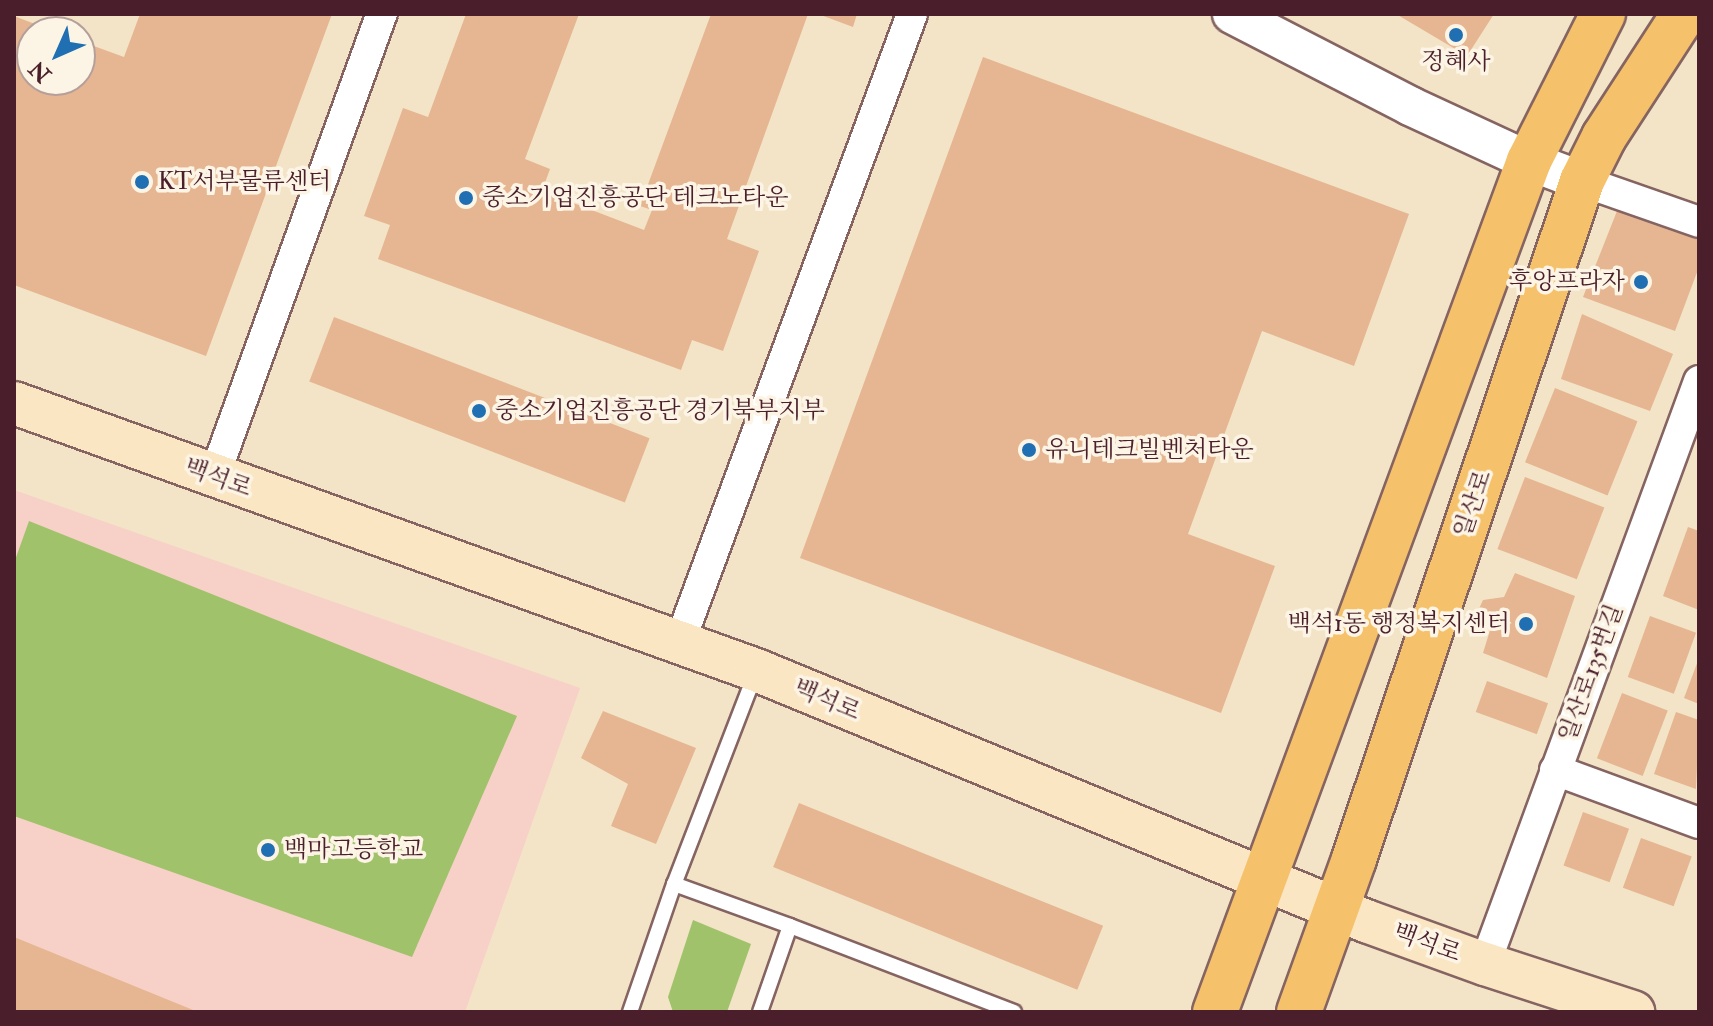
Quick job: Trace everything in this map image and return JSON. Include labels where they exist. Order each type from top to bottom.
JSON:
[{"type":"main road","points":[[1215,1012],[1261,879],[1529,161],[1603,14]]},
{"type":"main road","name":"일산로","points":[[1299,1012],[1582,181],[1604,137],[1684,14]]},
{"type":"main road","name":"백석로","points":[[14,403],[756,670],[1261,879],[1485,964],[1633,1012]]},
{"type":"street","points":[[214,477],[382,14]]},
{"type":"street","points":[[679,644],[912,14]]},
{"type":"street","points":[[1232,14],[1410,106],[1529,161],[1699,222]]},
{"type":"street","name":"일산로135번길","points":[[1485,964],[1699,381]]},
{"type":"street","points":[[1555,770],[1699,822]]},
{"type":"lane","points":[[630,1012],[674,884],[756,670]]},
{"type":"lane","points":[[674,884],[1014,1012]]},
{"type":"lane","points":[[760,1012],[790,926]]},
{"type":"shaded area","name":"백마고등학교","points":[[14,490],[580,688],[465,1012],[14,1012]]},
{"type":"green space","points":[[29,521],[517,716],[412,957],[14,816],[14,563]]},
{"type":"green space","points":[[693,920],[751,944],[727,1012],[673,1012],[668,997]]},
{"type":"building","name":"KT서부물류센터","points":[[140,14],[332,14],[206,356],[14,285],[14,16],[16,96],[96,96],[96,47],[124,57]]},
{"type":"building","name":"중소기업진흥공단 테크노타운","points":[[466,14],[579,14],[525,159],[550,169],[542,191],[644,230],[652,210],[640,206],[711,14],[808,14],[727,239],[759,251],[723,351],[692,340],[681,370],[378,259],[390,225],[364,216],[403,108],[428,117]]},
{"type":"building","points":[[818,14],[857,14],[853,27]]},
{"type":"building","name":"정혜사","points":[[1396,14],[1494,14],[1467,56]]},
{"type":"building","name":"유니테크빌벤처타운","points":[[983,57],[1409,214],[1354,366],[1262,331],[1188,534],[1275,566],[1221,713],[800,558]]},
{"type":"building","name":"후앙프라자","points":[[1617,211],[1699,239],[1699,267],[1675,331],[1583,297]]},
{"type":"building","points":[[1582,314],[1673,354],[1650,411],[1561,379]]},
{"type":"building","name":"중소기업진흥공단 경기북부지부","points":[[334,317],[650,438],[625,503],[309,381]]},
{"type":"building","points":[[1555,388],[1638,421],[1608,496],[1525,462]]},
{"type":"building","points":[[1525,477],[1604,507],[1577,579],[1497,549]]},
{"type":"building","points":[[1688,527],[1699,531],[1699,610],[1663,596]]},
{"type":"building","name":"백석1동 행정복지센터","points":[[1515,573],[1575,596],[1547,678],[1483,653],[1491,627],[1478,611],[1483,600],[1504,597]]},
{"type":"building","points":[[1650,616],[1696,633],[1674,694],[1628,677]]},
{"type":"building","points":[[1699,658],[1699,704],[1684,698]]},
{"type":"building","points":[[1487,681],[1548,703],[1537,734],[1476,712]]},
{"type":"building","points":[[1622,693],[1668,711],[1643,776],[1597,758]]},
{"type":"building","points":[[603,711],[696,748],[656,844],[611,826],[628,784],[581,758]]},
{"type":"building","points":[[1676,712],[1699,720],[1696,789],[1654,774]]},
{"type":"building","points":[[799,803],[1103,926],[1077,990],[773,867]]},
{"type":"building","points":[[1583,812],[1629,829],[1610,882],[1564,866]]},
{"type":"building","points":[[1641,838],[1692,856],[1674,906],[1623,888]]},
{"type":"building","points":[[14,937],[198,1012],[14,1012]]},
{"type":"place","name":"정혜사","points":[[1456,35]]},
{"type":"place","name":"KT서부물류센터","points":[[142,182]]},
{"type":"place","name":"중소기업진흥공단 테크노타운","points":[[466,198]]},
{"type":"place","name":"후앙프라자","points":[[1641,282]]},
{"type":"place","name":"중소기업진흥공단 경기북부지부","points":[[479,411]]},
{"type":"place","name":"유니테크빌벤처타운","points":[[1029,450]]},
{"type":"place","name":"백석1동 행정복지센터","points":[[1526,624]]},
{"type":"place","name":"백마고등학교","points":[[268,850]]}]
